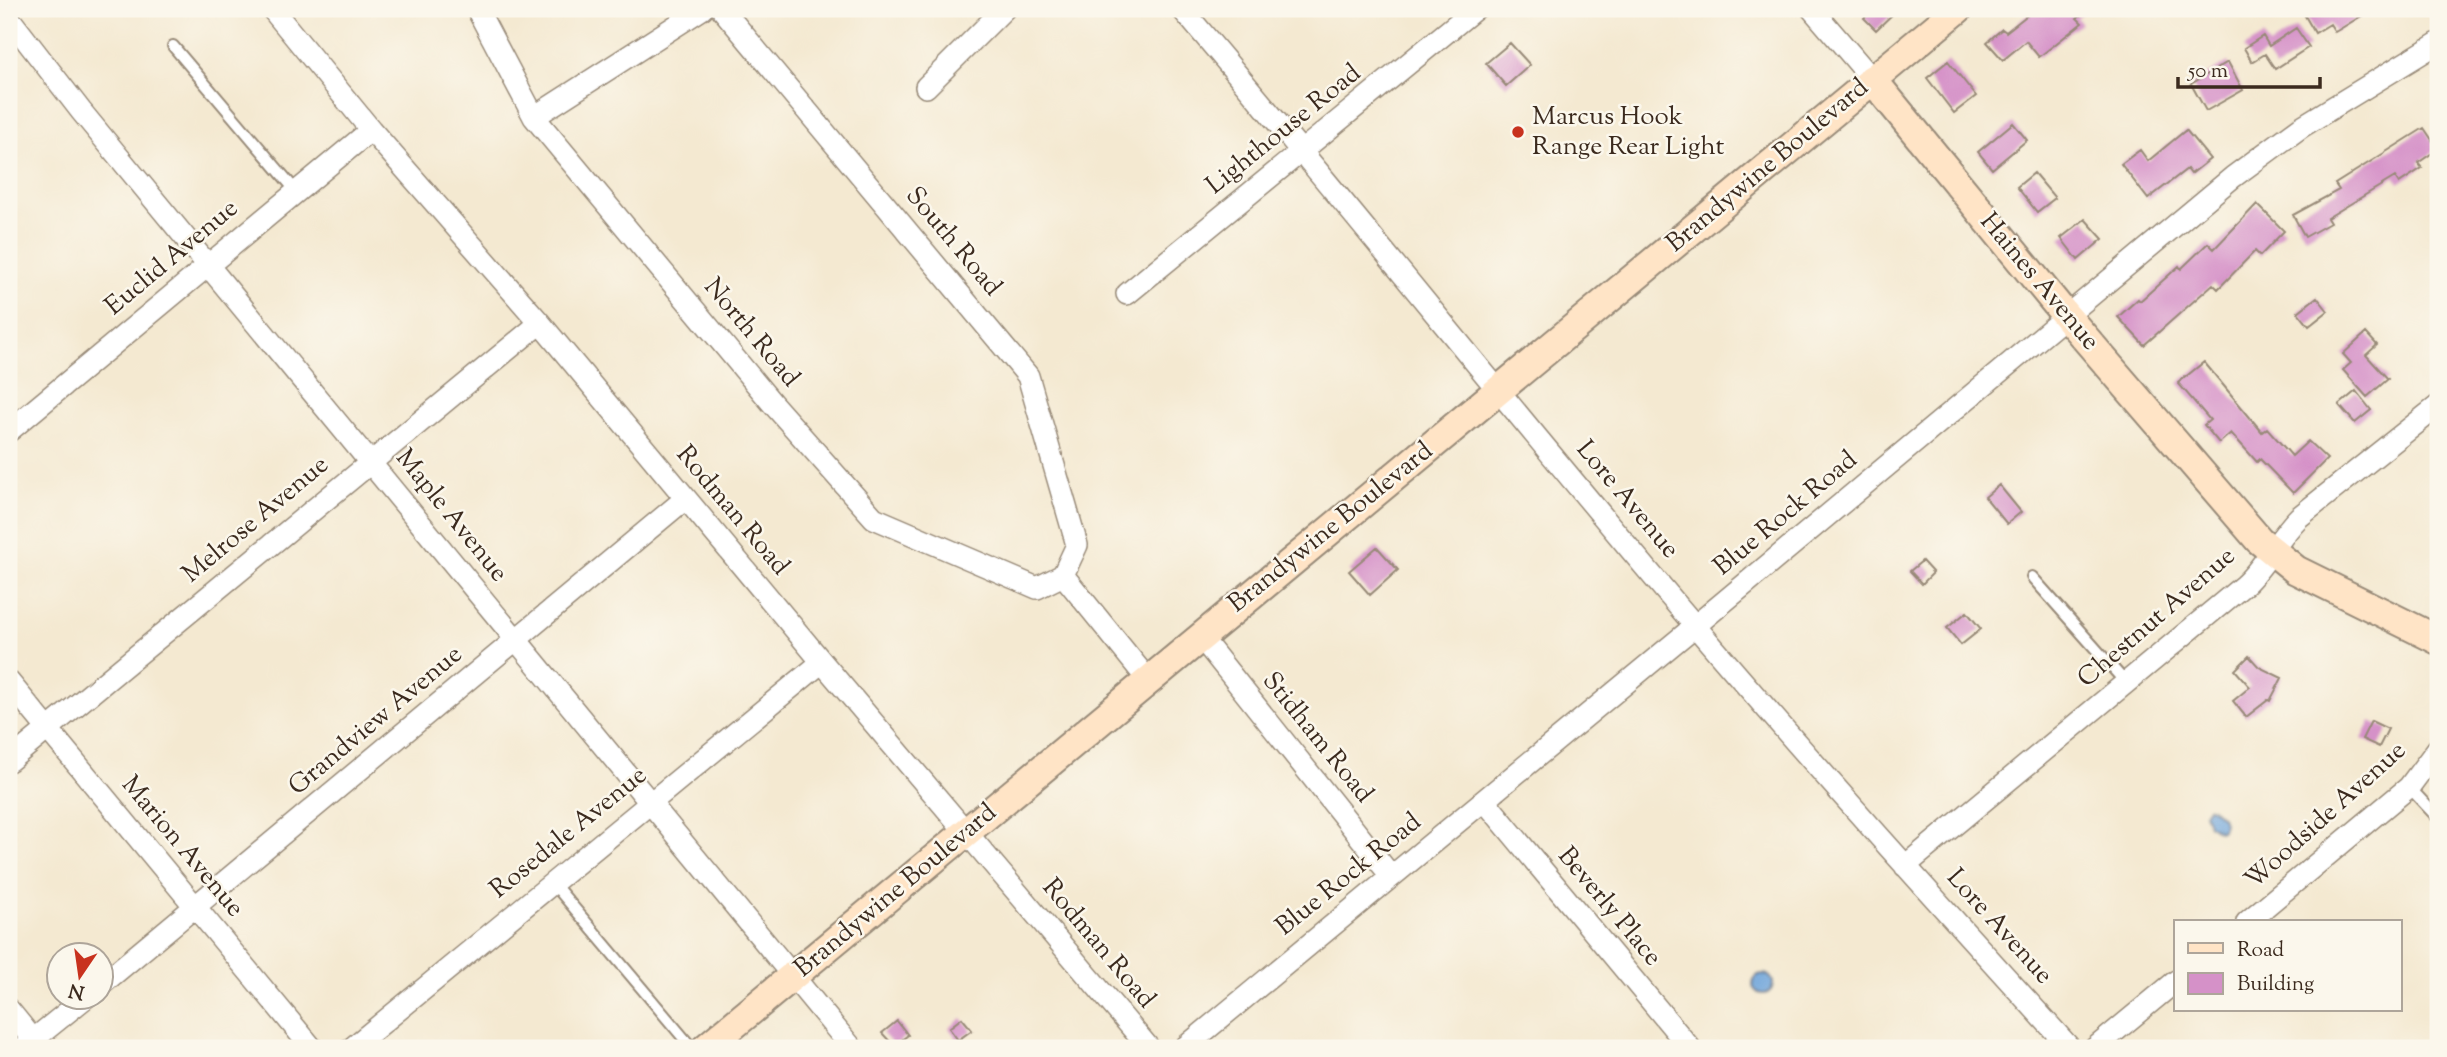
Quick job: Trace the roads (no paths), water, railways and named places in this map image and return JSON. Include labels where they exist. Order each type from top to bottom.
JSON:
[{"type":"street","name":"Rodman Road","points":[[272,9],[371,130],[540,323],[685,499],[1149,1048]]},
{"type":"street","name":"North Road","points":[[477,9],[534,117],[772,403],[874,518],[1037,588],[1063,575]]},
{"type":"street","points":[[534,117],[702,9]]},
{"type":"street","name":"South Road","points":[[722,9],[1028,376],[1077,545],[1063,575]]},
{"type":"street","points":[[926,87],[1004,9]]},
{"type":"street","name":"Lore Avenue","points":[[1182,9],[1303,151],[1695,626],[1905,866],[2070,1048]]},
{"type":"street","name":"Lighthouse Road","points":[[1127,294],[1475,9]]},
{"type":"street","name":"Haines Avenue","points":[[1812,9],[2067,317],[2248,528],[2271,551],[2304,574],[2438,640]]},
{"type":"street","name":"Brandywine Boulevard","points":[[706,1048],[1958,9]]},
{"type":"street","name":"Maple Avenue","points":[[9,18],[81,111],[852,1048]]},
{"type":"street","name":"Blue Rock Road","points":[[1184,1048],[2264,153],[2347,97],[2438,43]]},
{"type":"street","name":"Euclid Avenue","points":[[9,430],[371,130]]},
{"type":"street","name":"Melrose Avenue","points":[[9,761],[540,323]]},
{"type":"street","name":"Chestnut Avenue","points":[[1905,866],[2249,580],[2279,538],[2299,517],[2438,406]]},
{"type":"street","name":"Grandview Avenue","points":[[116,973],[685,499]]},
{"type":"street","points":[[1063,575],[1149,680]]},
{"type":"street","name":"Stidham Road","points":[[1200,636],[1391,876]]},
{"type":"street","name":"Rosedale Avenue","points":[[352,1048],[822,662]]},
{"type":"street","name":"Marion Avenue","points":[[9,682],[312,1048]]},
{"type":"street","name":"Woodside Avenue","points":[[2249,920],[2409,787],[2438,748]]},
{"type":"street","name":"Beverly Place","points":[[1485,801],[1690,1048]]},
{"type":"street","points":[[2095,1048],[2174,983]]},
{"type":"street","points":[[9,1010],[32,1045],[69,1012]]},
{"type":"lane","points":[[173,46],[296,191]]},
{"type":"lane","points":[[2032,577],[2126,683]]},
{"type":"lane","points":[[2409,787],[2438,818]]},
{"type":"lane","points":[[552,883],[692,1048]]},
{"type":"water","points":[[2208,807],[2222,817],[2222,830],[2218,831],[2208,824],[2204,813]]},
{"type":"water","points":[[1763,974],[1770,977],[1773,984],[1770,991],[1763,994],[1756,991],[1753,984],[1756,977]]},
{"type":"place","name":"Marcus Hook Range Rear Light","points":[[1518,132]]}]
